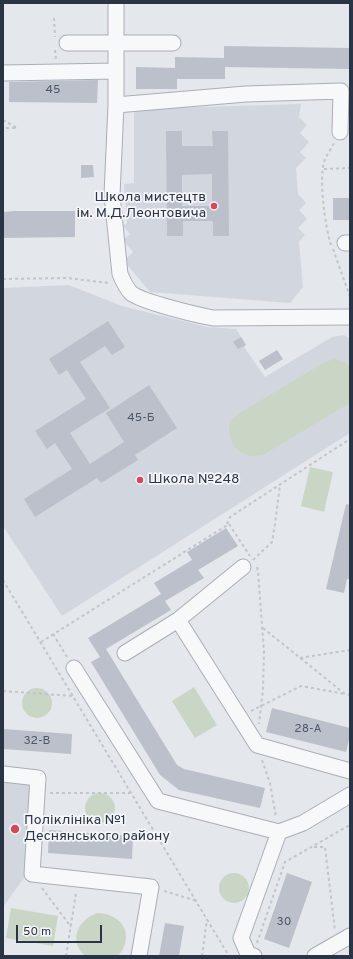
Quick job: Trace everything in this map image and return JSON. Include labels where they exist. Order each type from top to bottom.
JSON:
[{"type":"lane","points":[[116,3],[116,105],[112,195],[120,274],[125,285],[132,293],[141,298],[199,316],[213,318],[350,317]]},
{"type":"lane","points":[[67,43],[173,43]]},
{"type":"lane","points":[[3,73],[116,71]]},
{"type":"lane","points":[[116,105],[246,94],[341,91],[340,132]]},
{"type":"lane","points":[[125,653],[178,620],[248,563]]},
{"type":"lane","points":[[178,620],[257,746],[350,771]]},
{"type":"lane","points":[[74,668],[158,801],[279,832],[304,823],[350,795]]},
{"type":"lane","points":[[3,774],[38,778],[32,874],[151,887],[138,956]]},
{"type":"lane","points":[[253,956],[248,954],[241,938],[279,832]]},
{"type":"lane","points":[[315,956],[350,936]]},
{"type":"path","points":[[3,120],[17,128],[3,128]]},
{"type":"path","points":[[340,132],[324,162],[322,191],[328,235],[350,297]]},
{"type":"path","points":[[324,169],[350,168]]},
{"type":"path","points":[[3,279],[67,278],[125,285]]},
{"type":"path","points":[[41,642],[227,525],[230,517],[350,439]]},
{"type":"path","points":[[248,563],[272,542],[276,524],[280,485]]},
{"type":"path","points":[[227,525],[228,524],[248,563],[258,571],[264,652],[262,705],[259,725]]},
{"type":"path","points":[[3,580],[229,956]]},
{"type":"path","points":[[263,628],[345,694]]},
{"type":"path","points":[[53,634],[74,668]]},
{"type":"path","points":[[300,658],[350,650]]},
{"type":"path","points":[[238,716],[301,686],[350,695]]},
{"type":"path","points":[[3,691],[73,696]]},
{"type":"path","points":[[257,746],[270,783],[279,832]]},
{"type":"path","points":[[37,793],[132,793]]},
{"type":"path","points":[[253,956],[285,862],[350,825]]},
{"type":"path","points":[[312,847],[325,847],[336,944]]},
{"type":"path","points":[[32,874],[71,927]]},
{"type":"path","points":[[66,956],[79,880]]},
{"type":"path","points":[[151,887],[197,901]]},
{"type":"path","points":[[202,956],[207,918]]},
{"type":"shaded area","name":"Школа мистецтв ім. М.Д.Леонтовича","points":[[301,104],[299,117],[307,125],[300,133],[309,142],[300,152],[306,158],[296,168],[298,194],[306,203],[299,210],[307,219],[298,228],[305,235],[299,242],[303,287],[290,303],[150,292],[124,261],[133,252],[123,240],[130,234],[123,226],[127,223],[124,184],[134,183],[134,109]]},
{"type":"shaded area","name":"Школа №248","points":[[69,285],[122,306],[207,327],[236,329],[246,345],[244,347],[265,377],[332,337],[344,335],[350,339],[350,433],[62,616],[3,526],[3,288]]},
{"type":"shaded area","name":"Поліклініка №1 Деснянського району","points":[[3,779],[30,781],[24,878],[3,907]]},
{"type":"green space","points":[[334,359],[344,362],[350,366],[350,401],[348,404],[263,455],[249,456],[236,449],[231,440],[229,430],[229,425],[234,417],[323,363]]},
{"type":"green space","points":[[310,467],[333,472],[324,512],[301,506]]},
{"type":"green space","points":[[194,687],[217,725],[195,738],[172,701]]},
{"type":"green space","points":[[37,688],[48,692],[52,703],[48,714],[37,718],[26,714],[22,703],[26,692]]},
{"type":"green space","points":[[100,793],[111,797],[115,808],[111,819],[100,823],[89,819],[85,808],[89,797]]},
{"type":"green space","points":[[234,873],[245,877],[249,888],[245,899],[234,903],[223,899],[219,888],[223,877]]},
{"type":"green space","points":[[11,908],[58,916],[53,946],[6,938]]},
{"type":"green space","points":[[97,913],[106,914],[113,917],[124,927],[126,941],[118,956],[85,956],[77,944],[76,937],[80,925],[90,916]]},
{"type":"building","points":[[224,46],[350,48],[350,69],[225,67],[225,79],[177,79],[177,89],[136,89],[136,67],[175,68],[175,57],[224,58]]},
{"type":"building","points":[[98,80],[97,103],[9,102],[9,82]]},
{"type":"building","points":[[166,131],[182,131],[182,146],[213,146],[212,131],[228,131],[229,236],[213,236],[213,221],[183,221],[183,236],[167,236]],"holes":[[[212,174],[212,206],[182,206],[182,175]]]},
{"type":"building","points":[[81,165],[93,165],[94,177],[81,178]]},
{"type":"building","points":[[333,198],[350,198],[350,220],[333,220]]},
{"type":"building","points":[[75,211],[75,237],[3,238],[3,212]]},
{"type":"building","points":[[108,321],[125,347],[112,355],[105,346],[80,362],[110,408],[70,433],[90,464],[124,442],[106,413],[149,385],[177,428],[135,455],[138,460],[101,483],[97,478],[35,517],[24,499],[72,469],[55,443],[47,449],[35,431],[86,399],[67,370],[59,375],[49,359]]},
{"type":"building","points":[[241,337],[246,345],[238,349],[233,342]]},
{"type":"building","points":[[277,350],[283,359],[265,370],[259,361]]},
{"type":"building","points":[[346,504],[350,505],[350,579],[347,579],[344,593],[326,589]]},
{"type":"building","points":[[226,528],[238,546],[198,570],[204,578],[165,601],[171,610],[106,649],[177,765],[184,769],[265,788],[260,808],[179,790],[160,775],[91,662],[100,657],[88,638],[161,594],[154,583],[192,560],[187,552]]},
{"type":"building","points":[[272,708],[350,728],[350,736],[346,752],[266,732]]},
{"type":"building","points":[[3,729],[72,734],[71,754],[3,749]]},
{"type":"building","points":[[49,830],[133,836],[132,859],[48,853]]},
{"type":"building","points":[[287,873],[312,882],[289,948],[264,939]]},
{"type":"building","points":[[165,923],[184,926],[179,956],[159,956]]},
{"type":"place","name":"Школа мистецтв ім. М.Д.Леонтовича","points":[[214,206]]},
{"type":"place","name":"Школа №248","points":[[140,480]]},
{"type":"place","name":"Поліклініка №1 Деснянського району","points":[[15,829]]}]
